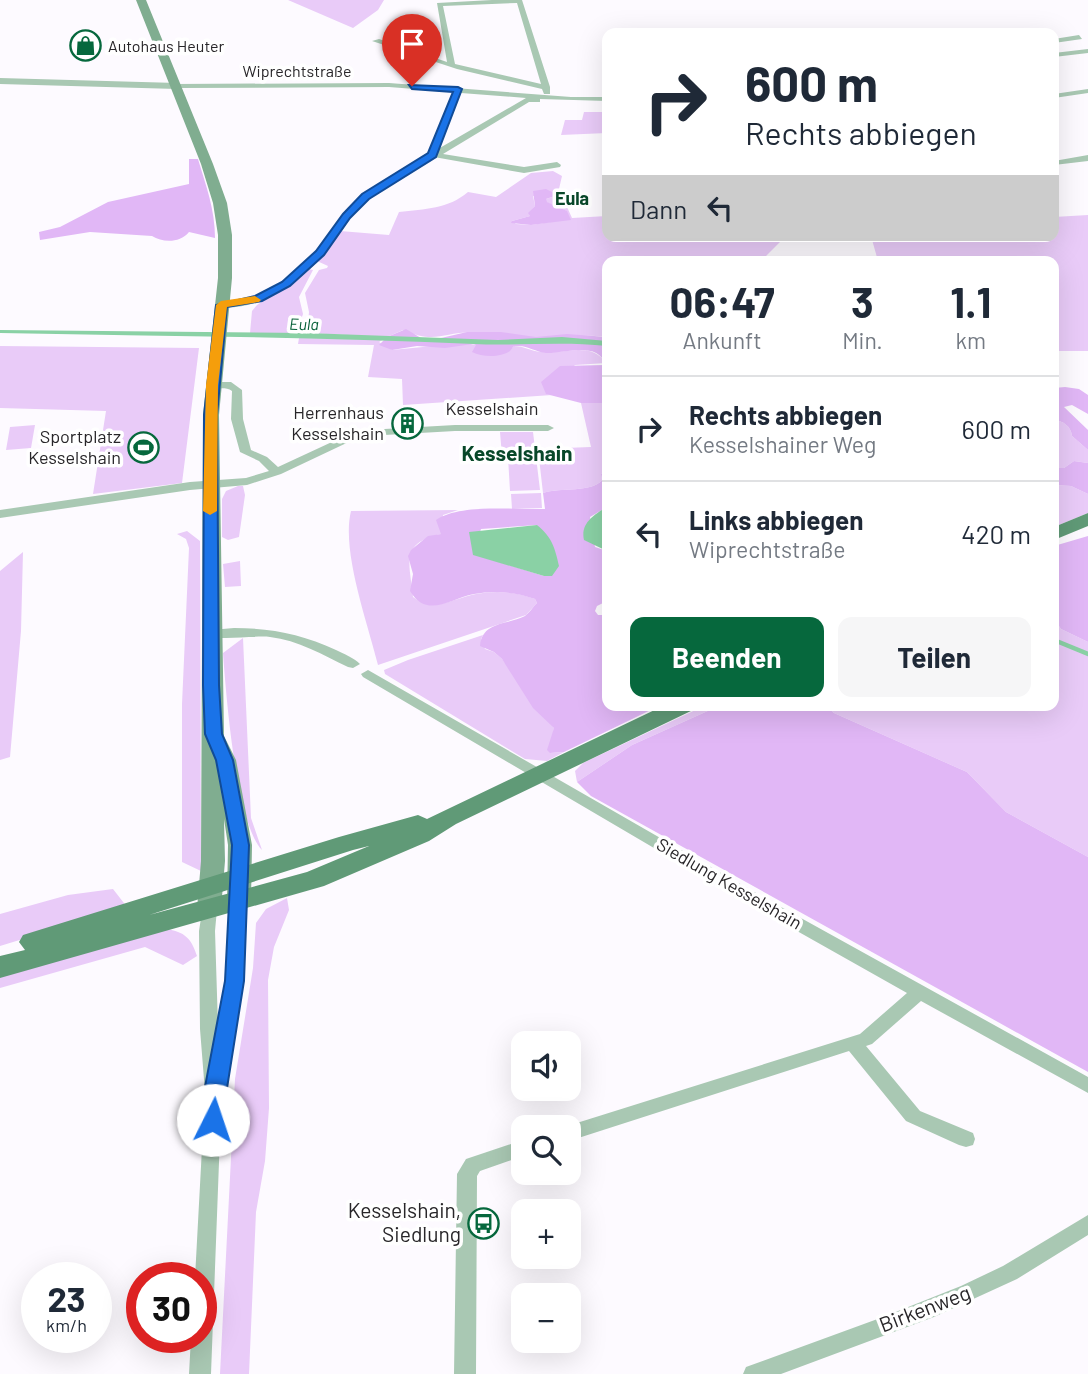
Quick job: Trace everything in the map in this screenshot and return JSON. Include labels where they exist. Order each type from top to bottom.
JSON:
[{"type":"main road","points":[[141,0],[177,86],[220,203],[226,257],[212,385],[210,484],[214,734],[211,749],[210,897]]},
{"type":"main road","points":[[1059,532],[1088,519]]},
{"type":"main road","points":[[0,952],[240,889],[343,869],[420,835],[442,820],[672,711]]},
{"type":"main road","points":[[214,734],[225,760],[240,845],[240,889]]},
{"type":"main road","points":[[0,967],[210,897]]},
{"type":"street","points":[[452,65],[439,4],[519,0],[549,96]]},
{"type":"street","points":[[1059,40],[1079,37]]},
{"type":"street","points":[[376,41],[452,65],[546,87]]},
{"type":"street","points":[[1059,54],[1088,51]]},
{"type":"street","points":[[0,81],[177,86]]},
{"type":"street","name":"Wiprechtstraße","points":[[177,86],[389,85],[456,94],[483,91],[602,99]]},
{"type":"street","points":[[1059,94],[1088,91]]},
{"type":"street","points":[[434,155],[456,94]]},
{"type":"street","points":[[221,305],[258,299],[286,284],[320,253],[347,216],[366,197],[434,155],[527,100],[561,101],[561,98]]},
{"type":"street","points":[[434,155],[524,170],[557,165]]},
{"type":"street","points":[[1059,162],[1088,158]]},
{"type":"street","points":[[212,385],[231,385],[237,390],[237,419],[246,452],[263,459],[277,472]]},
{"type":"street","name":"Kesselshain","points":[[0,514],[247,481],[277,472],[351,437],[367,433],[455,428],[548,428]]},
{"type":"street","points":[[211,634],[272,631],[306,640],[353,664]]},
{"type":"street","points":[[368,674],[540,773]]},
{"type":"street","name":"Siedlung Kesselshain","points":[[540,773],[919,993],[1088,1086]]},
{"type":"street","points":[[200,1374],[214,1092],[235,981],[240,889]]},
{"type":"street","points":[[210,897],[208,1029],[214,1092]]},
{"type":"street","points":[[581,1129],[866,1039],[919,993]]},
{"type":"street","points":[[853,1043],[913,1116],[966,1139]]},
{"type":"street","points":[[465,1374],[467,1174],[473,1165],[511,1152]]},
{"type":"street","name":"Birkenweg","points":[[754,1374],[960,1296],[1012,1273],[1088,1224]]},
{"type":"shaded area","points":[[288,0],[384,0],[378,10],[353,28]]},
{"type":"shaded area","points":[[584,112],[602,112],[602,133],[561,135],[565,120],[582,120]]},
{"type":"shaded area","points":[[189,159],[198,159],[212,207],[215,238],[189,232],[176,240],[166,241],[152,236],[90,232],[40,240],[39,232],[60,227],[108,202],[189,184]]},
{"type":"shaded area","points":[[553,171],[562,176],[559,189],[572,218],[602,216],[602,242],[780,242],[766,256],[602,256],[602,337],[531,337],[472,332],[431,337],[403,330],[387,337],[307,333],[309,312],[305,293],[319,270],[327,268],[328,266],[317,261],[340,231],[389,235],[399,212],[444,205],[468,192],[496,197],[531,173]],"holes":[[[533,196],[555,196],[546,199],[546,202],[566,211],[570,219],[531,225],[516,224],[512,221],[530,216],[529,213],[535,206]]]},
{"type":"shaded area","points":[[546,189],[558,195],[546,199],[547,202],[567,211],[571,220],[531,225],[511,223],[530,216],[528,213],[535,206],[533,191]]},
{"type":"shaded area","points":[[1088,215],[1088,351],[1059,351],[1059,256],[877,256],[873,242],[1059,242],[1059,217]]},
{"type":"shaded area","points":[[309,269],[313,270],[299,297],[303,314],[296,334],[250,333],[252,311],[257,305]]},
{"type":"shaded area","points":[[406,329],[421,338],[441,338],[467,332],[501,332],[536,337],[567,334],[602,337],[602,359],[588,350],[546,353],[517,346],[501,355],[481,355],[472,352],[476,345],[473,344],[445,348],[417,346],[392,350],[379,345],[387,337]]},
{"type":"shaded area","points":[[0,330],[307,333],[498,340],[562,337],[602,341],[602,346],[296,338],[0,333]]},
{"type":"shaded area","points":[[299,338],[384,339],[379,342],[392,350],[464,343],[510,350],[518,346],[541,352],[584,350],[600,356],[602,363],[575,365],[547,394],[552,395],[403,405],[402,379],[368,377],[374,345],[298,344]]},
{"type":"shaded area","name":"Sportplatz Kesselshain","points":[[0,346],[199,348],[182,483],[93,494],[106,411],[0,408]]},
{"type":"shaded area","points":[[602,365],[602,403],[581,403],[546,394],[541,382],[560,366]]},
{"type":"shaded area","points":[[1059,388],[1079,389],[1088,395],[1088,414],[1072,405],[1064,407],[1088,430],[1088,450],[1072,436],[1066,425],[1059,422]]},
{"type":"shaded area","points":[[581,403],[602,403],[602,480],[591,487],[543,493],[538,449],[591,447]]},
{"type":"shaded area","points":[[1059,422],[1066,425],[1072,436],[1088,450],[1088,463],[1074,461],[1064,468],[1059,468]]},
{"type":"shaded area","points":[[35,425],[31,448],[6,450],[10,427]]},
{"type":"shaded area","points":[[500,432],[533,432],[540,490],[510,491],[508,457],[502,456]]},
{"type":"shaded area","points":[[1074,461],[1088,463],[1088,494],[1071,486],[1059,485],[1059,468],[1064,468]]},
{"type":"shaded area","points":[[602,480],[602,510],[590,517],[595,547],[602,549],[602,604],[595,611],[602,615],[602,711],[649,711],[564,752],[550,753],[547,750],[554,728],[533,708],[502,659],[480,646],[485,632],[525,616],[537,603],[535,599],[512,593],[490,592],[439,605],[424,604],[410,591],[413,574],[408,556],[411,550],[428,536],[441,534],[436,520],[446,515],[489,508],[545,509],[543,493],[597,484]],"holes":[[[537,525],[552,576],[544,576],[473,554],[481,529]]]},
{"type":"shaded area","points":[[1059,485],[1071,486],[1088,494],[1088,513],[1059,525]]},
{"type":"shaded area","points":[[243,486],[245,495],[239,537],[228,540],[222,537],[222,499],[226,491]]},
{"type":"shaded area","points":[[541,493],[542,508],[512,509],[511,494]]},
{"type":"shaded area","points":[[458,510],[443,515],[441,534],[418,543],[413,549],[409,565],[413,597],[421,602],[436,604],[476,594],[499,592],[535,599],[537,603],[526,615],[378,665],[353,566],[349,527],[351,511]]},
{"type":"shaded area","points":[[602,510],[602,549],[584,540],[583,534],[586,524]]},
{"type":"shaded area","points":[[537,525],[549,538],[556,554],[559,566],[552,576],[473,555],[469,532]]},
{"type":"shaded area","points":[[187,531],[200,541],[201,871],[182,862],[182,704],[189,548],[186,539],[177,534]]},
{"type":"shaded area","points":[[1088,536],[1088,642],[1059,626],[1059,545]]},
{"type":"shaded area","points":[[23,552],[21,631],[10,757],[0,760],[0,571]]},
{"type":"shaded area","points":[[240,561],[241,586],[225,587],[223,564]]},
{"type":"shaded area","points":[[1059,626],[1088,642],[1088,857],[1006,812],[967,772],[832,711],[1059,711]]},
{"type":"shaded area","points":[[483,635],[481,639],[485,649],[502,659],[554,728],[551,753],[564,752],[547,761],[525,759],[385,674],[384,670],[408,660]]},
{"type":"shaded area","points":[[243,638],[251,818],[262,850],[245,814],[239,787],[223,653]]},
{"type":"shaded area","points":[[693,711],[708,711],[632,745],[577,782],[575,771],[583,763]]},
{"type":"shaded area","points":[[708,711],[832,711],[967,772],[1006,812],[1088,857],[1088,1072],[591,796],[577,782],[632,745]]},
{"type":"shaded area","points":[[113,889],[127,907],[0,946],[0,914],[68,895]]},
{"type":"shaded area","points":[[287,898],[289,910],[274,947],[268,980],[269,1108],[265,1161],[256,1212],[249,1374],[220,1374],[235,1079],[253,968],[256,923],[266,909]]},
{"type":"shaded area","points":[[166,929],[186,937],[197,956],[183,965],[145,947],[0,988],[0,972]]},
{"type":"waterway","points":[[1059,642],[1088,654]]},
{"type":"slow traffic","points":[[210,511],[212,385],[221,305],[255,300]]},
{"type":"place","name":"Autohaus Heuter","points":[[85,46]]},
{"type":"place","name":"Herrenhaus Kesselshain","points":[[407,423]]},
{"type":"place","name":"Sportplatz Kesselshain","points":[[144,447]]},
{"type":"place","name":"Kesselshain, Siedlung","points":[[484,1223]]},
{"type":"district","name":"Eula","points":[[572,199]]},
{"type":"district","name":"Kesselshain","points":[[517,454]]},
{"type":"route","points":[[213,1120],[214,1092],[228,1030],[235,981],[240,845],[225,760],[214,734],[211,685],[211,415],[221,305],[246,303],[286,284],[320,253],[357,204],[382,185],[432,155],[458,89],[412,86]]}]
